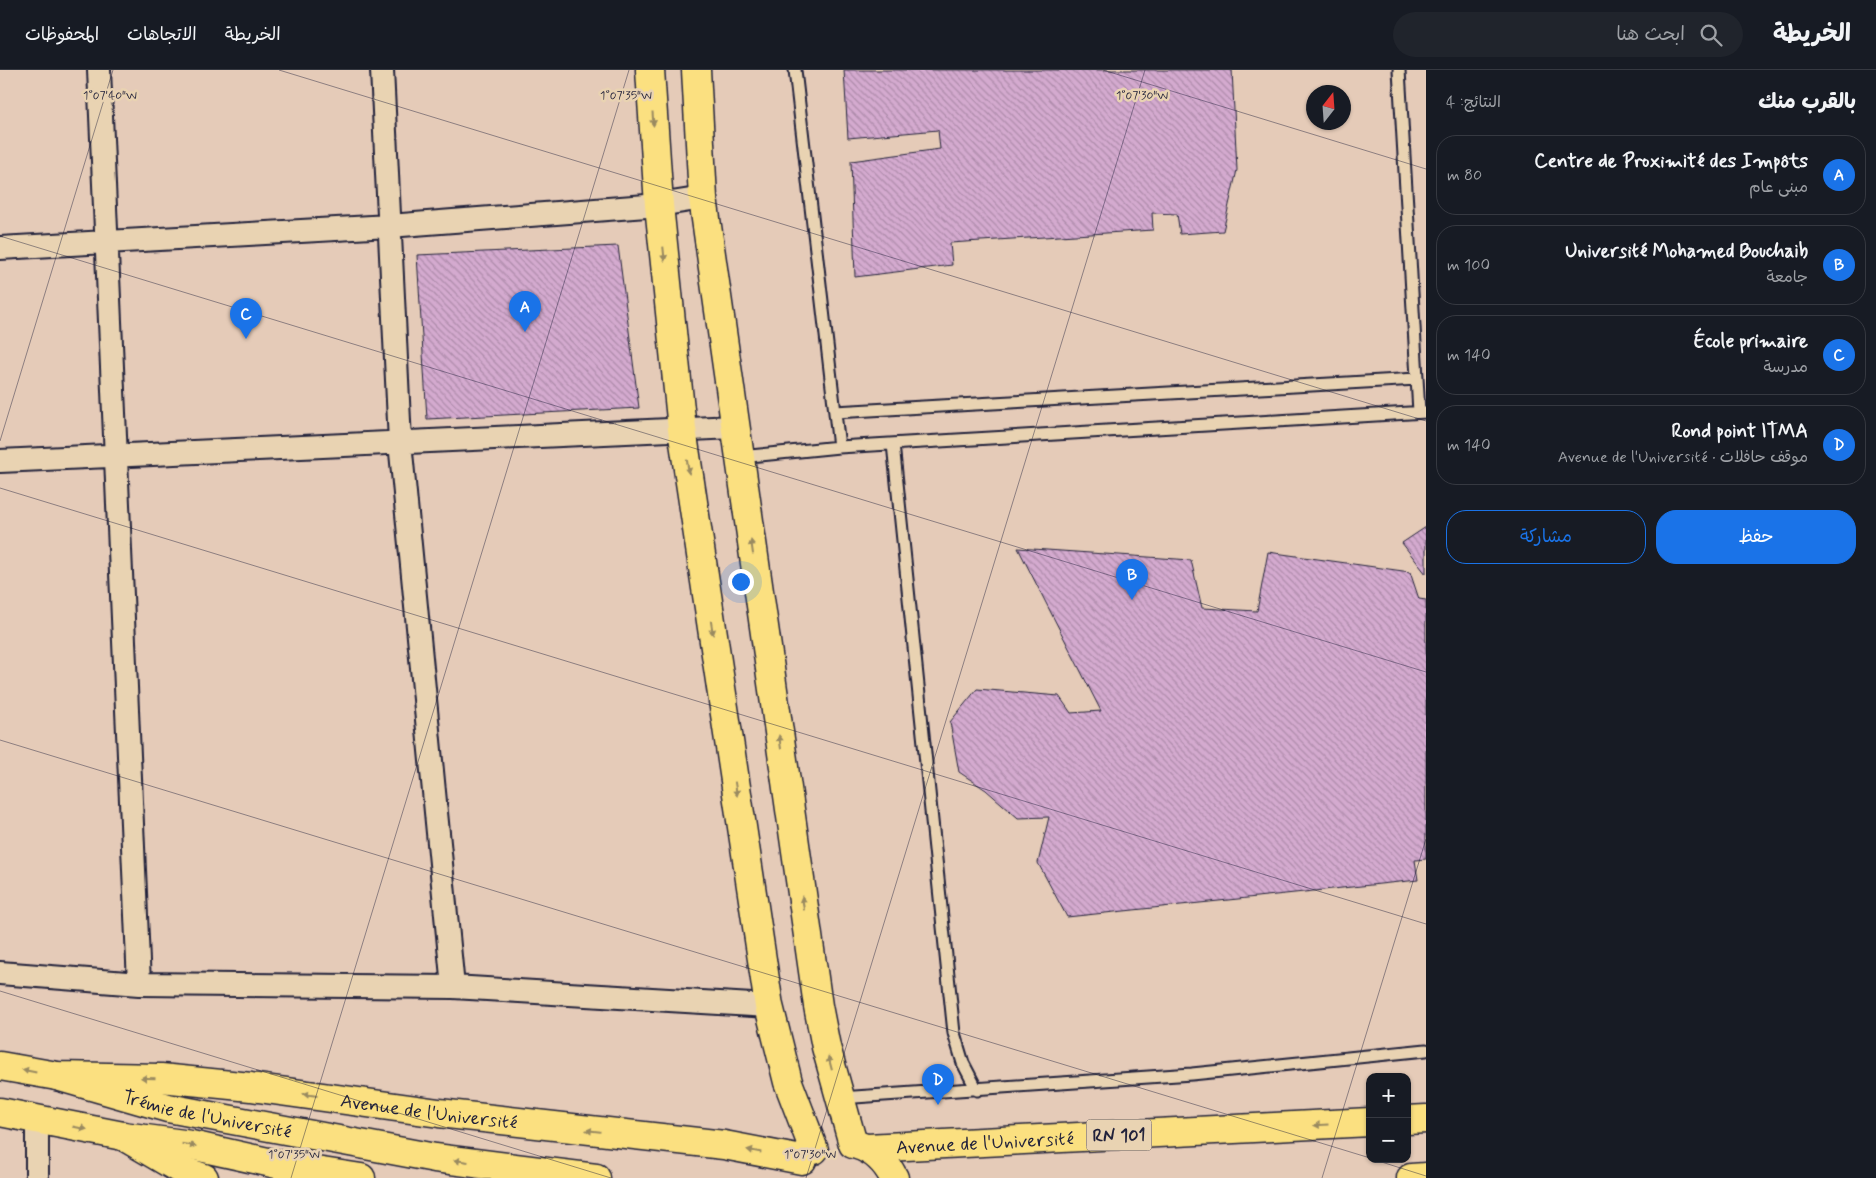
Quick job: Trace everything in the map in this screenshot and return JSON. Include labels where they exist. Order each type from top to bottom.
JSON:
[{"type":"main road","points":[[650,70],[659,205],[682,429],[769,1006],[788,1082],[802,1163]]},
{"type":"main road","points":[[696,70],[703,198],[818,1006],[840,1098],[860,1146],[880,1158],[894,1178]]},
{"type":"main road","points":[[0,1066],[58,1076]]},
{"type":"main road","name":"Avenue de l'Université","points":[[58,1076],[161,1078],[251,1087],[439,1113],[724,1145],[802,1163],[840,1142],[860,1146],[1366,1122]]},
{"type":"main road","name":"Trémie de l'Université","points":[[58,1076],[168,1108],[435,1158],[596,1178]]},
{"type":"main road","name":"Trémie de l'Université","points":[[0,1112],[123,1136],[191,1146],[290,1168],[361,1178]]},
{"type":"main road","points":[[1411,1120],[1426,1119]]},
{"type":"main road","points":[[123,1136],[181,1170],[204,1178]]},
{"type":"main road","points":[[1411,1178],[1426,1177]]},
{"type":"street","points":[[99,70],[139,984]]},
{"type":"street","points":[[382,70],[400,442],[453,987]]},
{"type":"street","points":[[0,248],[390,226],[659,205],[703,198]]},
{"type":"street","points":[[0,462],[734,426]]},
{"type":"street","points":[[0,973],[139,984],[453,987],[769,1006]]},
{"type":"street","points":[[37,1119],[37,1174]]},
{"type":"lane","points":[[795,70],[839,447]]},
{"type":"lane","points":[[739,457],[839,447],[1422,412],[1417,379],[1399,70]]},
{"type":"lane","points":[[835,412],[1417,379]]},
{"type":"lane","points":[[893,444],[954,1033],[963,1063],[978,1090]]},
{"type":"lane","points":[[840,1098],[1192,1074],[1426,1050]]},
{"type":"building","points":[[844,70],[1232,70],[1237,170],[1223,231],[1180,234],[1177,214],[1152,213],[1153,230],[950,243],[952,265],[855,277],[851,161],[940,149],[938,130],[848,138]]},
{"type":"building","points":[[618,246],[639,408],[427,419],[417,255]]},
{"type":"building","points":[[1426,527],[1426,574],[1402,543]]},
{"type":"building","points":[[1018,548],[1191,560],[1202,608],[1257,611],[1268,552],[1410,572],[1419,599],[1426,600],[1426,859],[1415,860],[1418,880],[1067,917],[1038,863],[1049,817],[1018,818],[986,790],[959,772],[950,722],[977,689],[1059,696],[1071,713],[1101,711]]},
{"type":"place","name":"Centre de Proximité des Impôts","points":[[525,332]]},
{"type":"place","name":"École primaire","points":[[246,339]]},
{"type":"place","name":"Université Mohamed Bouchaib","points":[[1132,600]]},
{"type":"place","name":"Rond point ITMA","points":[[938,1105]]}]
